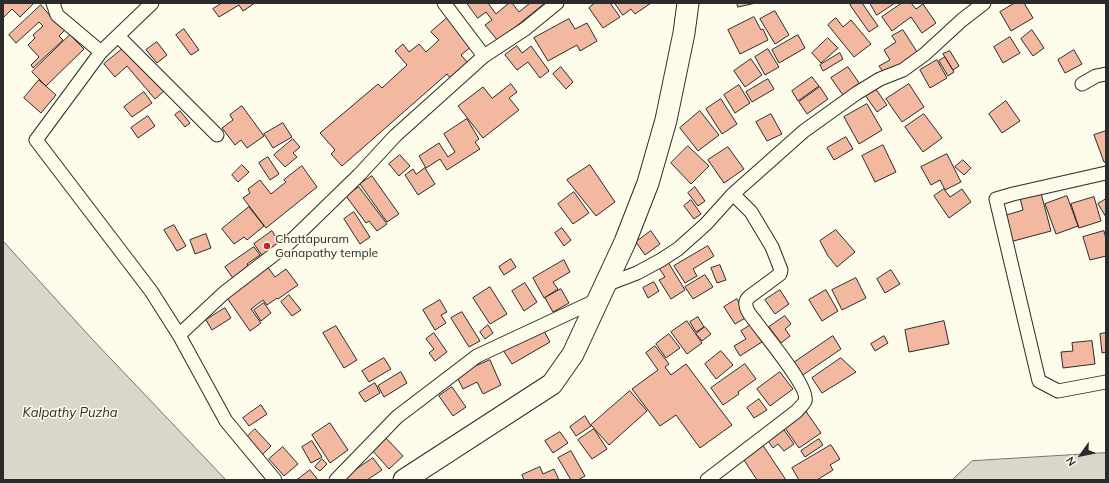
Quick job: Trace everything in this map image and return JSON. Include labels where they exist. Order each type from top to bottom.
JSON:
[{"type":"highway","points":[[404,480],[552,384],[573,354],[625,242],[658,151],[684,33],[688,3]]},
{"type":"street","points":[[53,3],[57,15],[101,52]]},
{"type":"street","points":[[152,3],[101,52],[36,140],[151,291],[179,335],[226,421],[275,480]]},
{"type":"street","points":[[444,3],[484,56]]},
{"type":"street","points":[[179,335],[224,293],[289,243],[359,175],[395,136],[484,56],[525,29],[557,3]]},
{"type":"street","points":[[336,480],[397,417],[477,356],[661,260],[678,248],[706,224],[733,194],[804,131],[856,93],[880,79],[904,70],[925,54],[962,20],[984,3]]},
{"type":"street","points":[[118,36],[216,135]]},
{"type":"street","points":[[1082,84],[1096,76],[1106,74]]},
{"type":"street","points":[[1106,173],[996,199],[1039,381],[1058,391],[1106,382]]},
{"type":"street","points":[[707,480],[797,410],[805,402],[802,387],[748,311],[746,305],[749,297],[780,274],[781,270],[772,247],[751,212],[733,194]]},
{"type":"water","name":"Kalpathy Puzha","points":[[3,241],[93,340],[226,480],[3,480]]},
{"type":"water","points":[[1106,453],[1106,480],[952,480],[972,461]]},
{"type":"building","points":[[3,3],[34,3],[20,17],[12,9],[3,18]]},
{"type":"building","points":[[222,3],[255,3],[243,11],[239,5],[219,17],[213,9]]},
{"type":"building","points":[[467,3],[488,3],[496,14],[509,3],[512,3],[519,12],[530,3],[545,3],[498,41],[485,25],[492,20],[486,12],[478,18]]},
{"type":"building","points":[[595,3],[610,3],[620,17],[603,28],[589,8]]},
{"type":"building","points":[[615,3],[651,3],[635,14],[631,9],[623,15]]},
{"type":"building","points":[[737,3],[756,3],[738,7]]},
{"type":"building","points":[[853,3],[862,3],[878,26],[869,32],[850,5]]},
{"type":"building","points":[[870,3],[895,3],[877,15]]},
{"type":"building","points":[[902,3],[911,3],[916,9],[923,4],[936,23],[922,33],[911,17],[892,31],[882,17]]},
{"type":"building","points":[[1015,3],[1024,3],[1033,18],[1011,31],[1000,12]]},
{"type":"building","points":[[41,5],[51,17],[66,29],[59,36],[63,40],[33,68],[31,65],[39,57],[28,45],[35,38],[33,35],[43,26],[39,22],[16,43],[9,35]]},
{"type":"building","points":[[775,11],[789,35],[775,44],[760,19]]},
{"type":"building","points":[[754,17],[761,30],[763,29],[768,40],[740,54],[728,30]]},
{"type":"building","points":[[447,18],[472,46],[461,55],[468,63],[450,78],[447,74],[342,166],[331,154],[335,150],[320,133],[378,84],[382,88],[407,65],[395,51],[403,44],[409,52],[419,44],[426,52],[439,40],[431,32]]},
{"type":"building","points":[[836,18],[843,27],[851,20],[871,44],[854,57],[828,25]]},
{"type":"building","points":[[569,19],[575,29],[587,23],[597,41],[580,51],[577,45],[548,61],[534,38]]},
{"type":"building","points":[[184,29],[199,50],[191,55],[176,35]]},
{"type":"building","points":[[903,30],[919,55],[886,76],[879,66],[890,60],[884,50],[896,42],[892,36]]},
{"type":"building","points":[[1032,30],[1044,48],[1033,56],[1021,39]]},
{"type":"building","points":[[70,35],[84,49],[46,86],[32,72]]},
{"type":"building","points":[[798,35],[805,48],[779,63],[772,50]]},
{"type":"building","points":[[1010,37],[1020,53],[1003,63],[994,47]]},
{"type":"building","points":[[828,38],[838,48],[821,63],[812,53]]},
{"type":"building","points":[[157,42],[167,55],[157,63],[146,50]]},
{"type":"building","points":[[126,46],[164,91],[155,99],[127,66],[115,77],[104,64]]},
{"type":"building","points":[[517,46],[522,53],[531,46],[549,71],[540,78],[528,62],[517,70],[505,55]]},
{"type":"building","points":[[768,49],[779,67],[765,75],[755,57]]},
{"type":"building","points":[[1074,50],[1082,64],[1065,73],[1058,60]]},
{"type":"building","points":[[950,51],[959,66],[953,70],[943,54]]},
{"type":"building","points":[[840,53],[843,59],[823,71],[820,65]]},
{"type":"building","points":[[945,57],[954,72],[948,76],[939,61]]},
{"type":"building","points":[[751,59],[762,75],[745,87],[734,71]]},
{"type":"building","points":[[937,60],[947,78],[930,88],[920,70]]},
{"type":"building","points":[[561,67],[573,82],[566,89],[553,74]]},
{"type":"building","points":[[848,67],[862,87],[845,98],[831,78]]},
{"type":"building","points":[[812,77],[819,86],[798,101],[792,91]]},
{"type":"building","points":[[768,79],[774,89],[752,102],[746,92]]},
{"type":"building","points":[[39,80],[56,95],[41,113],[24,98]]},
{"type":"building","points":[[511,84],[517,92],[509,98],[519,110],[483,138],[458,106],[483,87],[492,98]]},
{"type":"building","points":[[909,84],[924,107],[902,122],[886,99]]},
{"type":"building","points":[[739,85],[750,103],[735,113],[724,95]]},
{"type":"building","points":[[820,87],[828,99],[807,114],[799,102]]},
{"type":"building","points":[[875,88],[887,105],[877,112],[865,95]]},
{"type":"building","points":[[144,92],[152,103],[132,117],[124,107]]},
{"type":"building","points":[[721,99],[737,124],[722,134],[706,109]]},
{"type":"building","points":[[1006,101],[1020,121],[1002,133],[989,114]]},
{"type":"building","points":[[867,104],[882,130],[859,144],[844,117]]},
{"type":"building","points":[[242,106],[264,136],[247,148],[241,140],[235,145],[222,128],[233,120],[230,115]]},
{"type":"building","points":[[180,111],[190,123],[185,127],[175,115]]},
{"type":"building","points":[[700,111],[719,135],[698,151],[680,128]]},
{"type":"building","points":[[771,114],[782,134],[767,141],[756,122]]},
{"type":"building","points":[[924,114],[942,138],[923,152],[905,127]]},
{"type":"building","points":[[148,116],[155,126],[138,138],[131,128]]},
{"type":"building","points":[[467,119],[479,139],[475,142],[480,149],[447,170],[440,159],[426,168],[419,156],[439,143],[448,157],[455,152],[444,134]]},
{"type":"building","points":[[283,123],[292,137],[273,148],[264,134]]},
{"type":"building","points":[[1106,131],[1106,162],[1104,162],[1094,135]]},
{"type":"building","points":[[846,137],[853,149],[834,160],[827,148]]},
{"type":"building","points":[[293,139],[300,147],[293,153],[297,157],[285,167],[274,155]]},
{"type":"building","points":[[883,145],[896,172],[875,182],[862,156]]},
{"type":"building","points":[[688,146],[709,166],[691,184],[671,163]]},
{"type":"building","points":[[728,147],[744,169],[724,183],[708,160]]},
{"type":"building","points":[[947,154],[961,182],[945,190],[940,180],[931,185],[921,167]]},
{"type":"building","points":[[400,155],[410,166],[399,176],[389,164]]},
{"type":"building","points":[[268,157],[279,174],[270,180],[259,163]]},
{"type":"building","points":[[963,160],[971,168],[964,175],[955,167]]},
{"type":"building","points":[[242,165],[249,172],[238,182],[232,175]]},
{"type":"building","points":[[590,165],[615,202],[596,216],[567,180]]},
{"type":"building","points":[[302,166],[317,187],[266,228],[243,198],[250,193],[248,189],[260,180],[271,194],[286,182],[284,180]]},
{"type":"building","points":[[425,168],[435,184],[418,195],[405,175],[413,169],[416,174]]},
{"type":"building","points":[[372,176],[399,214],[387,222],[360,184]]},
{"type":"building","points":[[359,187],[387,224],[377,231],[369,221],[366,223],[346,196]]},
{"type":"building","points":[[695,187],[705,201],[698,206],[688,193]]},
{"type":"building","points":[[944,189],[950,197],[962,189],[971,202],[949,218],[934,196]]},
{"type":"building","points":[[574,192],[589,213],[573,224],[558,204]]},
{"type":"building","points":[[1041,193],[1051,231],[1006,243],[1000,217],[1023,210],[1020,198]]},
{"type":"building","points":[[1067,196],[1078,226],[1056,234],[1045,204]]},
{"type":"building","points":[[1094,197],[1101,221],[1079,228],[1071,204]]},
{"type":"building","points":[[1106,199],[1106,217],[1098,204]]},
{"type":"building","points":[[691,200],[701,214],[694,219],[684,206]]},
{"type":"building","points":[[249,207],[264,226],[247,240],[244,237],[234,244],[222,229]]},
{"type":"building","points":[[354,212],[370,237],[360,244],[344,219]]},
{"type":"building","points":[[174,225],[186,246],[177,251],[164,230]]},
{"type":"building","points":[[562,228],[571,240],[564,246],[555,233]]},
{"type":"building","points":[[836,230],[855,252],[837,267],[828,256],[820,241]]},
{"type":"building","points":[[272,231],[281,245],[263,257],[254,244]]},
{"type":"building","points":[[651,231],[660,244],[645,255],[636,242]]},
{"type":"building","points":[[1104,231],[1106,239],[1106,256],[1090,260],[1083,237]]},
{"type":"building","points":[[206,234],[211,248],[195,254],[190,240]]},
{"type":"building","points":[[708,246],[714,256],[693,269],[697,276],[685,283],[674,266]]},
{"type":"building","points":[[254,247],[260,255],[247,264],[251,270],[235,281],[225,267]]},
{"type":"building","points":[[511,259],[516,267],[504,275],[499,267]]},
{"type":"building","points":[[564,260],[570,272],[553,282],[558,289],[544,298],[533,278]]},
{"type":"building","points":[[668,262],[685,290],[671,299],[659,280],[665,277],[659,268]]},
{"type":"building","points":[[720,265],[726,280],[717,283],[711,268]]},
{"type":"building","points":[[267,266],[275,277],[286,269],[298,285],[267,305],[263,300],[251,309],[261,323],[250,331],[225,295]]},
{"type":"building","points":[[891,270],[900,284],[885,293],[877,279]]},
{"type":"building","points":[[705,275],[713,287],[693,299],[685,287]]},
{"type":"building","points":[[856,278],[866,298],[842,310],[832,290]]},
{"type":"building","points":[[654,282],[659,291],[648,298],[643,288]]},
{"type":"building","points":[[525,283],[537,302],[524,311],[512,291]]},
{"type":"building","points":[[490,287],[507,314],[490,324],[473,298]]},
{"type":"building","points":[[561,289],[569,303],[553,312],[545,298]]},
{"type":"building","points":[[780,290],[789,304],[775,314],[765,300]]},
{"type":"building","points":[[826,290],[838,311],[822,321],[809,300]]},
{"type":"building","points":[[289,295],[301,310],[292,316],[281,302]]},
{"type":"building","points":[[737,299],[747,317],[735,324],[724,307]]},
{"type":"building","points":[[440,300],[447,312],[441,315],[446,323],[435,330],[423,310]]},
{"type":"building","points":[[264,303],[271,313],[261,321],[254,310]]},
{"type":"building","points":[[225,308],[231,318],[212,330],[206,320]]},
{"type":"building","points":[[462,312],[480,341],[469,347],[451,318]]},
{"type":"building","points":[[785,316],[791,324],[785,329],[790,336],[781,343],[769,327]]},
{"type":"building","points":[[698,317],[704,327],[696,332],[690,322]]},
{"type":"building","points":[[687,321],[702,343],[687,354],[671,332]]},
{"type":"building","points":[[944,321],[949,344],[909,352],[905,330]]},
{"type":"building","points":[[754,323],[765,340],[740,356],[734,346],[746,339],[741,331]]},
{"type":"building","points":[[488,325],[493,333],[485,339],[480,332]]},
{"type":"building","points":[[336,326],[357,360],[344,368],[323,333]]},
{"type":"building","points":[[542,327],[550,342],[512,364],[503,350]]},
{"type":"building","points":[[705,327],[711,334],[702,341],[696,334]]},
{"type":"building","points":[[434,333],[447,352],[435,361],[429,353],[434,349],[426,339]]},
{"type":"building","points":[[1106,333],[1106,352],[1102,353],[1100,334]]},
{"type":"building","points":[[669,334],[680,348],[666,358],[656,344]]},
{"type":"building","points":[[833,336],[841,349],[800,377],[792,364]]},
{"type":"building","points":[[884,336],[888,343],[875,351],[871,344]]},
{"type":"building","points":[[1092,341],[1095,364],[1063,368],[1061,352],[1073,351],[1072,343]]},
{"type":"building","points":[[655,346],[669,364],[665,367],[671,375],[686,364],[732,425],[700,448],[676,415],[660,426],[632,389],[658,370],[646,353]]},
{"type":"building","points":[[721,351],[733,365],[716,379],[705,364]]},
{"type":"building","points":[[384,358],[391,369],[369,382],[362,371]]},
{"type":"building","points":[[841,358],[856,372],[822,393],[812,378]]},
{"type":"building","points":[[490,360],[501,385],[483,394],[477,382],[463,389],[456,375]]},
{"type":"building","points":[[745,364],[756,379],[738,392],[739,394],[723,405],[711,388]]},
{"type":"building","points":[[401,372],[407,383],[384,397],[378,386]]},
{"type":"building","points":[[780,372],[793,389],[770,406],[757,389]]},
{"type":"building","points":[[375,383],[380,393],[365,402],[359,393]]},
{"type":"building","points":[[452,387],[466,407],[453,416],[439,396]]},
{"type":"building","points":[[630,391],[647,411],[609,445],[591,425]]},
{"type":"building","points":[[759,399],[767,410],[754,418],[747,408]]},
{"type":"building","points":[[261,405],[267,414],[249,426],[243,418]]},
{"type":"building","points":[[805,410],[821,433],[799,448],[783,425]]},
{"type":"building","points":[[585,416],[591,426],[576,436],[570,427]]},
{"type":"building","points":[[330,423],[348,450],[330,463],[312,435]]},
{"type":"building","points":[[782,427],[794,444],[784,451],[778,444],[773,448],[766,438]]},
{"type":"building","points":[[255,429],[271,446],[262,455],[246,438]]},
{"type":"building","points":[[594,429],[607,449],[592,459],[578,440]]},
{"type":"building","points":[[560,432],[568,443],[553,453],[545,441]]},
{"type":"building","points":[[385,437],[403,456],[389,469],[372,450]]},
{"type":"building","points":[[819,439],[823,445],[805,457],[801,451]]},
{"type":"building","points":[[312,441],[322,457],[311,463],[302,447]]},
{"type":"building","points":[[762,444],[786,480],[757,480],[742,457]]},
{"type":"building","points":[[831,445],[840,459],[830,465],[833,470],[817,480],[799,480],[792,468]]},
{"type":"building","points":[[283,447],[298,464],[284,476],[269,459]]},
{"type":"building","points":[[571,451],[585,476],[578,480],[571,480],[558,458]]},
{"type":"building","points":[[373,458],[382,470],[367,480],[346,480],[344,478]]},
{"type":"building","points":[[322,459],[327,464],[320,471],[315,467]]},
{"type":"building","points":[[540,467],[543,474],[554,469],[559,480],[524,480],[522,475]]},
{"type":"building","points":[[310,470],[318,480],[297,480]]},
{"type":"place","name":"Chattapuram Ganapathy temple","points":[[267,246]]}]
